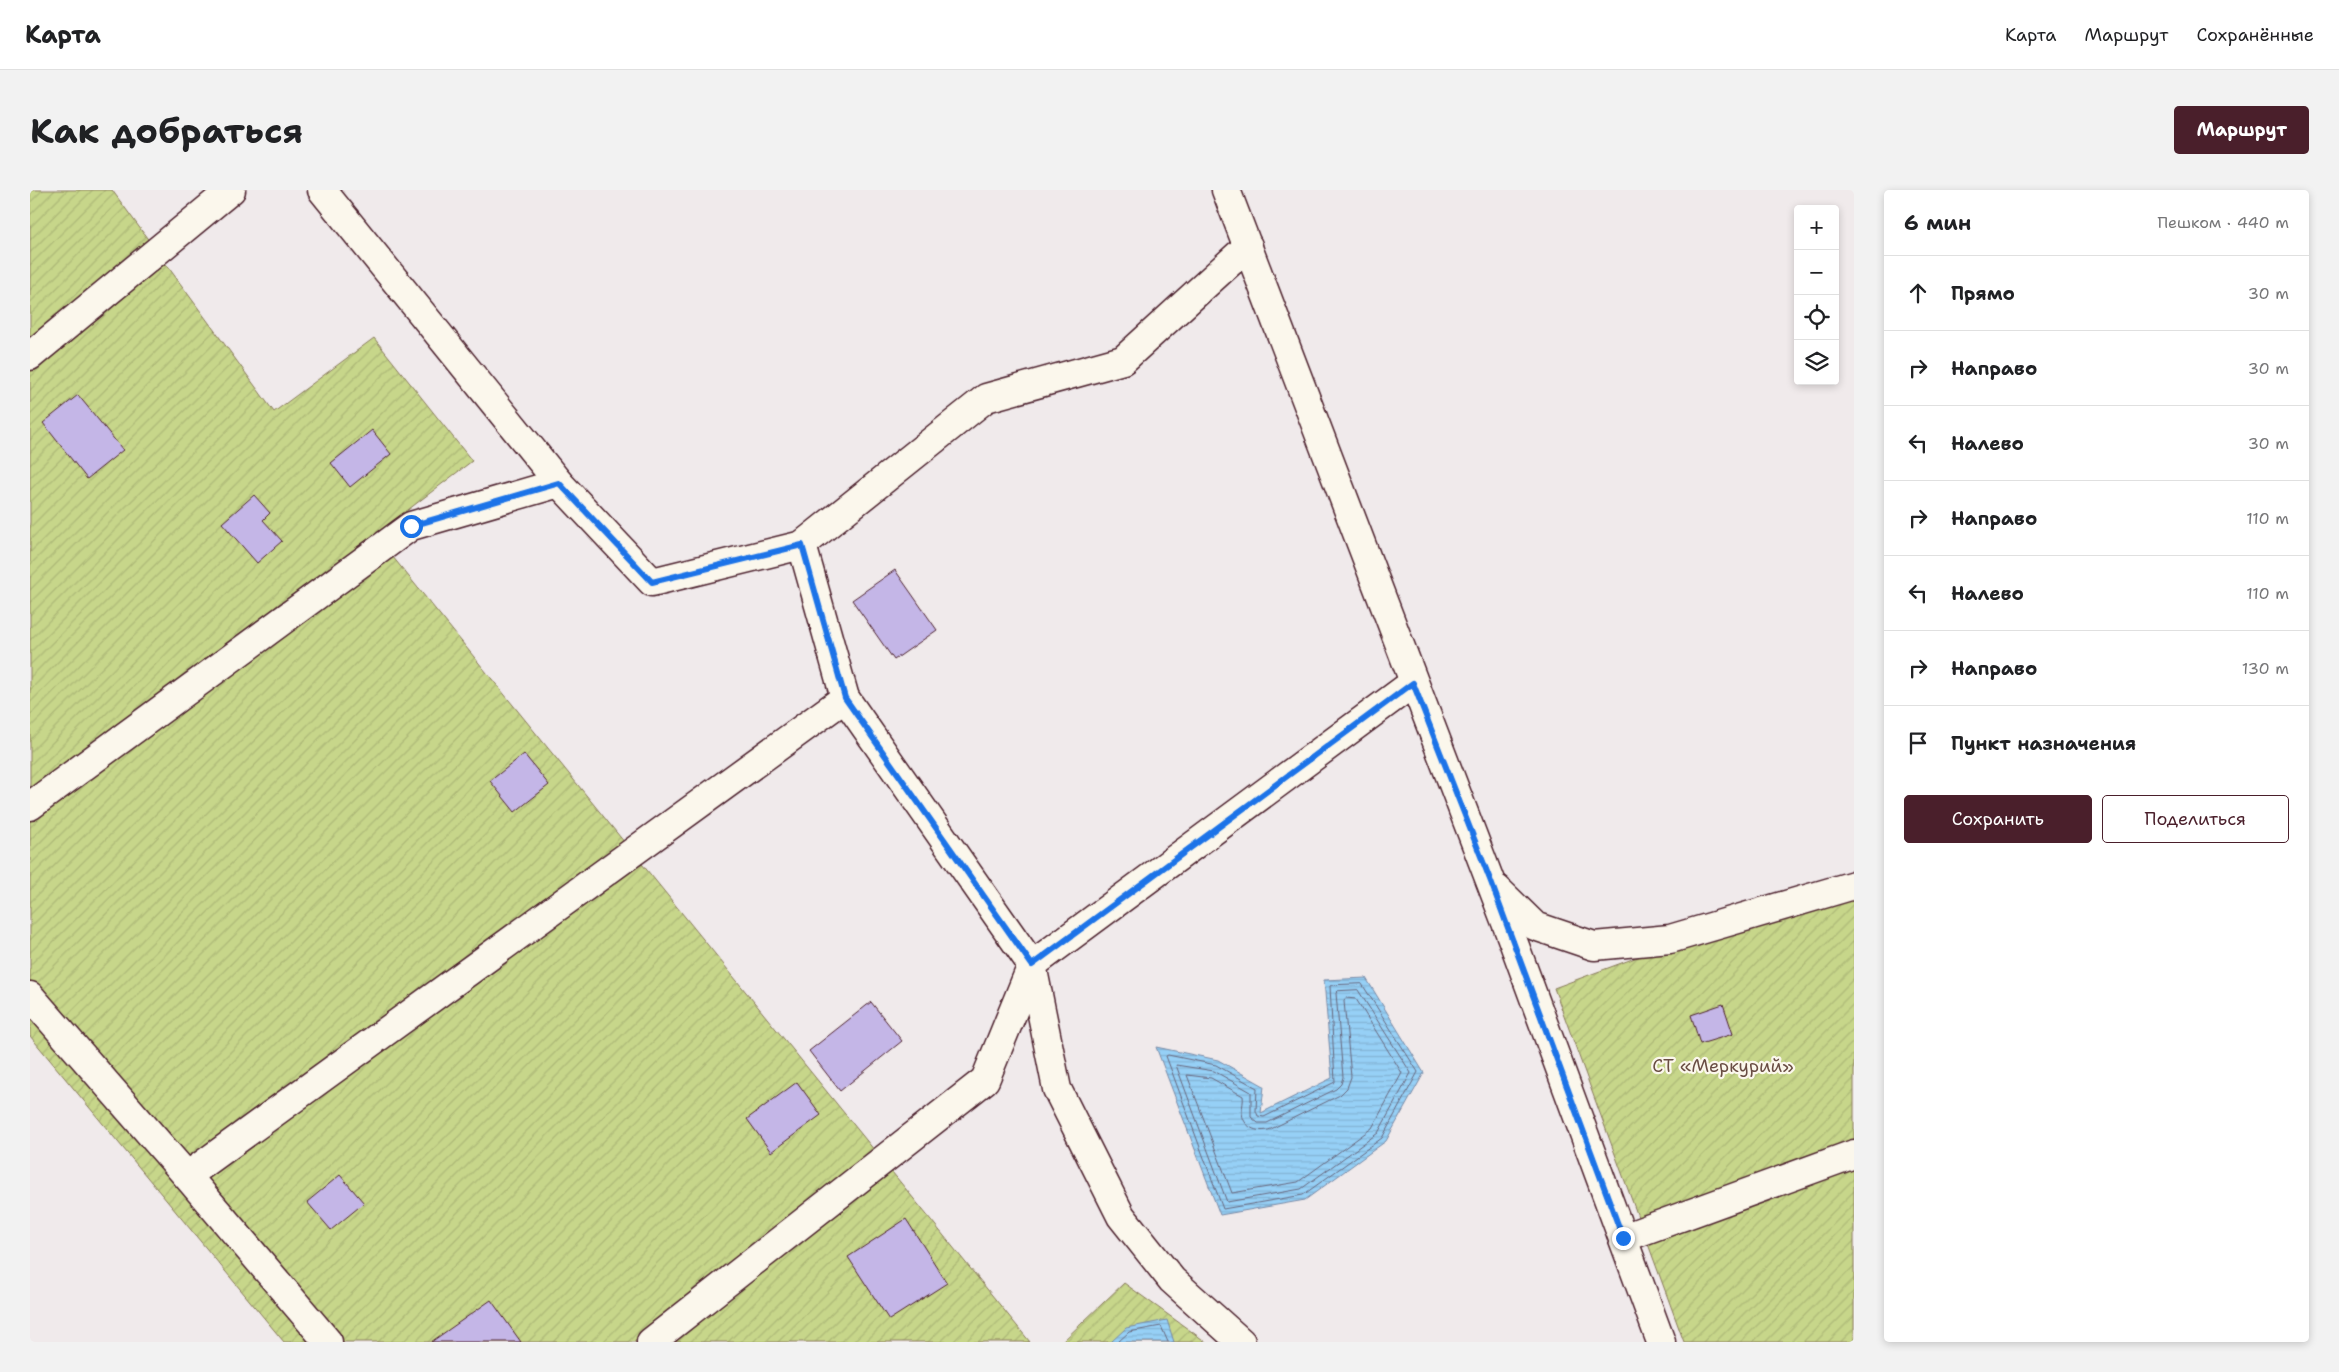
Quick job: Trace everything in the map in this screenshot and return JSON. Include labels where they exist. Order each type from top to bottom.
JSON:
[{"type":"street","points":[[30,356],[231,190]]},
{"type":"street","points":[[322,190],[559,483],[652,582],[802,545],[986,398],[1123,360],[1248,246]]},
{"type":"street","points":[[1226,190],[1413,683],[1491,882],[1661,1342]]},
{"type":"street","points":[[30,806],[411,526],[559,483]]},
{"type":"street","points":[[802,545],[845,698],[1032,965],[1057,1089],[1121,1216],[1172,1280],[1241,1342]]},
{"type":"street","points":[[652,1342],[985,1080],[1032,965],[1413,683]]},
{"type":"street","points":[[187,1176],[845,698]]},
{"type":"street","points":[[1491,882],[1535,926],[1594,946],[1670,939],[1854,885]]},
{"type":"street","points":[[30,996],[328,1342]]},
{"type":"street","points":[[1623,1238],[1854,1154]]},
{"type":"green space","points":[[30,190],[112,190],[274,412],[374,338],[472,461],[375,535],[1030,1342],[284,1342],[30,1036]]},
{"type":"green space","name":"СТ «Меркурий»","points":[[1854,877],[1854,1342],[1684,1342],[1554,988]]},
{"type":"green space","points":[[1124,1283],[1206,1342],[1062,1342]]},
{"type":"water","points":[[1366,978],[1424,1073],[1386,1141],[1305,1200],[1220,1215],[1156,1047],[1218,1060],[1264,1086],[1261,1113],[1332,1078],[1324,980]]},
{"type":"water","points":[[1167,1320],[1174,1342],[1111,1342],[1126,1328]]},
{"type":"building","points":[[78,395],[123,450],[87,479],[43,423]]},
{"type":"building","points":[[372,430],[391,454],[350,487],[331,463]]},
{"type":"building","points":[[254,495],[270,513],[263,520],[282,541],[257,563],[222,523]]},
{"type":"building","points":[[895,570],[937,630],[894,660],[852,600]]},
{"type":"building","points":[[524,754],[549,785],[515,812],[490,781]]},
{"type":"building","points":[[871,1002],[902,1041],[840,1091],[809,1051]]},
{"type":"building","points":[[1723,1004],[1733,1034],[1700,1044],[1691,1015]]},
{"type":"building","points":[[797,1082],[821,1115],[771,1152],[747,1119]]},
{"type":"building","points":[[340,1175],[364,1203],[331,1230],[307,1202]]},
{"type":"building","points":[[906,1219],[947,1283],[889,1320],[848,1257]]},
{"type":"building","points":[[491,1300],[521,1342],[431,1342]]},
{"type":"route","points":[[411,526],[559,483],[652,582],[802,545],[845,698],[1032,965],[1413,683],[1491,882],[1623,1238]]}]
